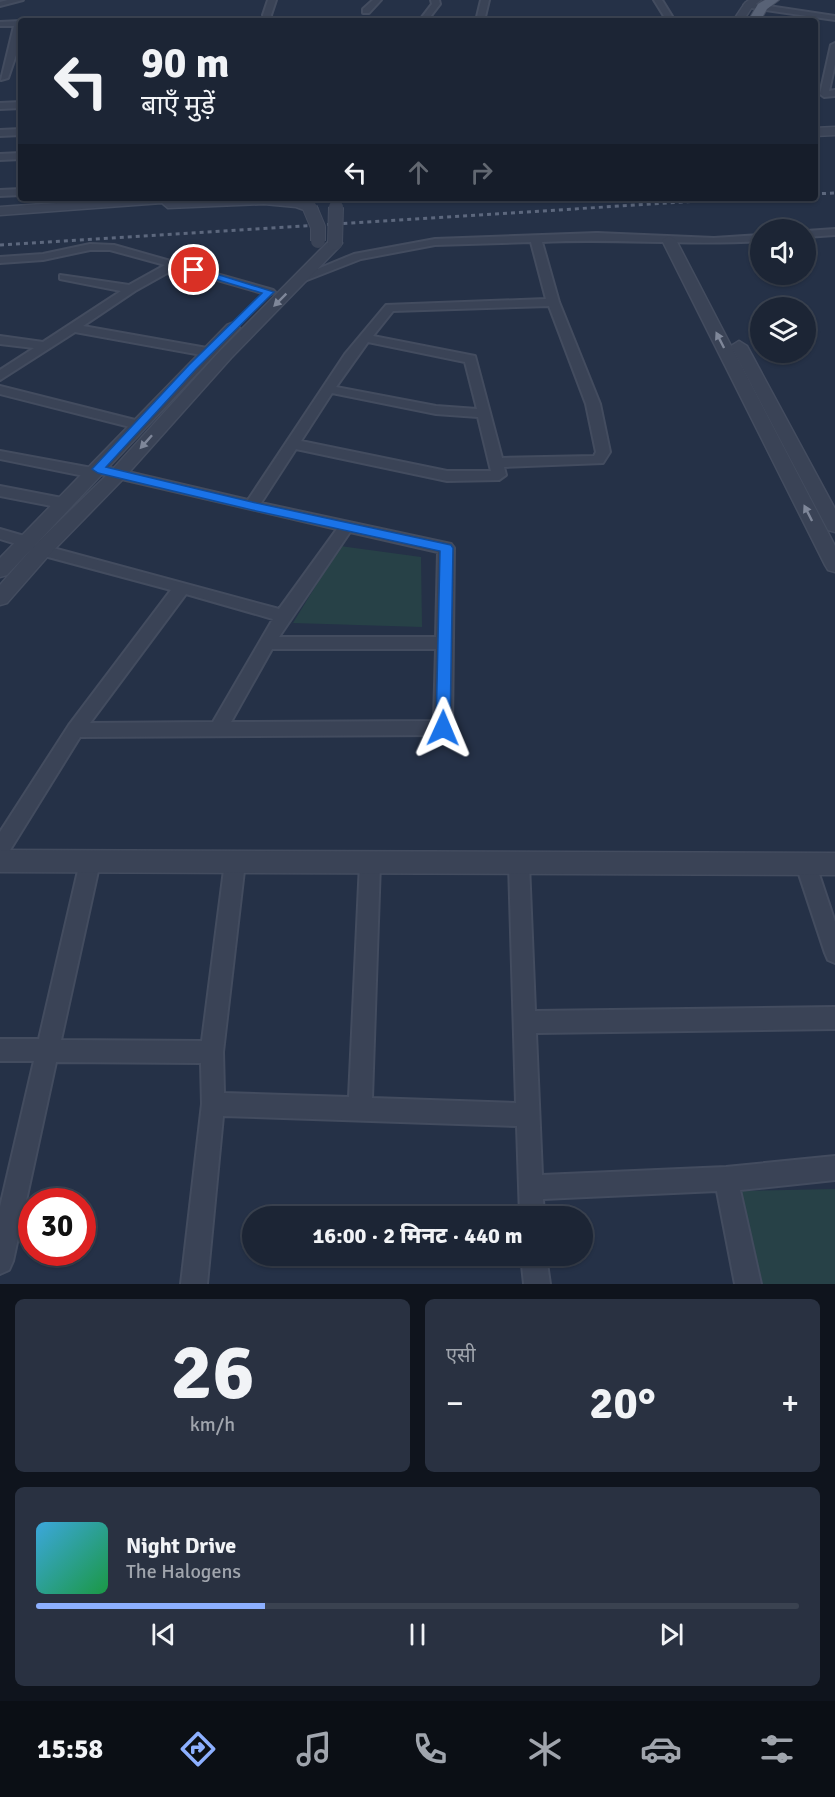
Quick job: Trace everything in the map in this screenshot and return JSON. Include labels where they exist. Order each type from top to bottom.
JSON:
[{"type":"main road","points":[[755,18],[762,4]]},
{"type":"street","points":[[0,4],[19,0]]},
{"type":"street","points":[[268,18],[272,0]]},
{"type":"street","points":[[366,11],[377,0]]},
{"type":"street","points":[[426,18],[433,10],[435,0]]},
{"type":"street","points":[[481,18],[485,0]]},
{"type":"street","points":[[658,0],[669,18]]},
{"type":"street","points":[[742,18],[762,4],[835,18]]},
{"type":"street","points":[[0,24],[18,23],[17,52],[6,78]]},
{"type":"street","points":[[835,45],[819,94],[835,93]]},
{"type":"street","points":[[0,106],[18,105]]},
{"type":"street","points":[[818,132],[835,131]]},
{"type":"street","points":[[0,133],[18,132]]},
{"type":"street","points":[[0,157],[18,156]]},
{"type":"street","points":[[0,193],[18,192]]},
{"type":"street","points":[[0,204],[48,201]]},
{"type":"street","points":[[0,211],[154,201],[181,204],[278,201],[304,204],[310,208],[326,242]]},
{"type":"street","points":[[0,570],[34,546],[118,474],[225,355],[302,279],[326,242],[339,202]]},
{"type":"street","points":[[816,233],[835,232]]},
{"type":"street","points":[[302,279],[358,256],[435,242],[597,236],[714,241],[750,239]]},
{"type":"street","points":[[496,463],[598,460],[603,452],[593,404],[553,302],[536,239]]},
{"type":"street","points":[[676,240],[835,526]]},
{"type":"street","points":[[676,240],[835,566]]},
{"type":"street","points":[[0,598],[62,503],[96,471],[207,352],[269,292],[326,242]]},
{"type":"street","points":[[0,260],[43,257],[90,247],[110,247],[269,292]]},
{"type":"street","points":[[0,376],[131,289],[175,264]]},
{"type":"street","points":[[64,277],[131,289]]},
{"type":"street","points":[[252,506],[328,390],[390,308],[553,302]]},
{"type":"street","points":[[74,328],[207,352]]},
{"type":"street","points":[[293,444],[447,476],[500,475],[471,359],[366,338]]},
{"type":"street","points":[[0,340],[47,346]]},
{"type":"street","points":[[0,390],[138,426]]},
{"type":"street","points":[[328,390],[436,411],[485,414]]},
{"type":"street","points":[[0,455],[118,474],[446,548],[443,728],[75,730]]},
{"type":"street","points":[[0,491],[62,503]]},
{"type":"street","points":[[218,729],[283,616],[346,527]]},
{"type":"street","points":[[0,534],[34,546],[283,616]]},
{"type":"street","points":[[0,849],[75,730],[182,587]]},
{"type":"street","points":[[267,643],[445,643]]},
{"type":"street","points":[[0,861],[835,864]]},
{"type":"street","points":[[0,1261],[90,862]]},
{"type":"street","points":[[195,1284],[213,1104],[212,1052],[235,862]]},
{"type":"street","points":[[360,1108],[370,863]]},
{"type":"street","points":[[519,864],[532,1206]]},
{"type":"street","points":[[806,865],[835,953]]},
{"type":"street","points":[[525,1022],[835,1018]]},
{"type":"street","points":[[0,1050],[212,1052]]},
{"type":"street","points":[[213,1104],[528,1114]]},
{"type":"street","points":[[531,1188],[726,1179],[835,1168]]},
{"type":"street","points":[[726,1179],[748,1284]]},
{"type":"street","points":[[535,1266],[537,1284]]},
{"type":"green space","points":[[340,546],[421,557],[422,627],[293,623]]},
{"type":"green space","points":[[835,1189],[835,1284],[761,1284],[741,1191]]},
{"type":"railway","points":[[818,194],[835,193]]},
{"type":"railway","points":[[0,245],[700,201]]},
{"type":"route","points":[[194,270],[269,292],[150,411],[98,469],[252,506],[446,548],[443,728]]}]
